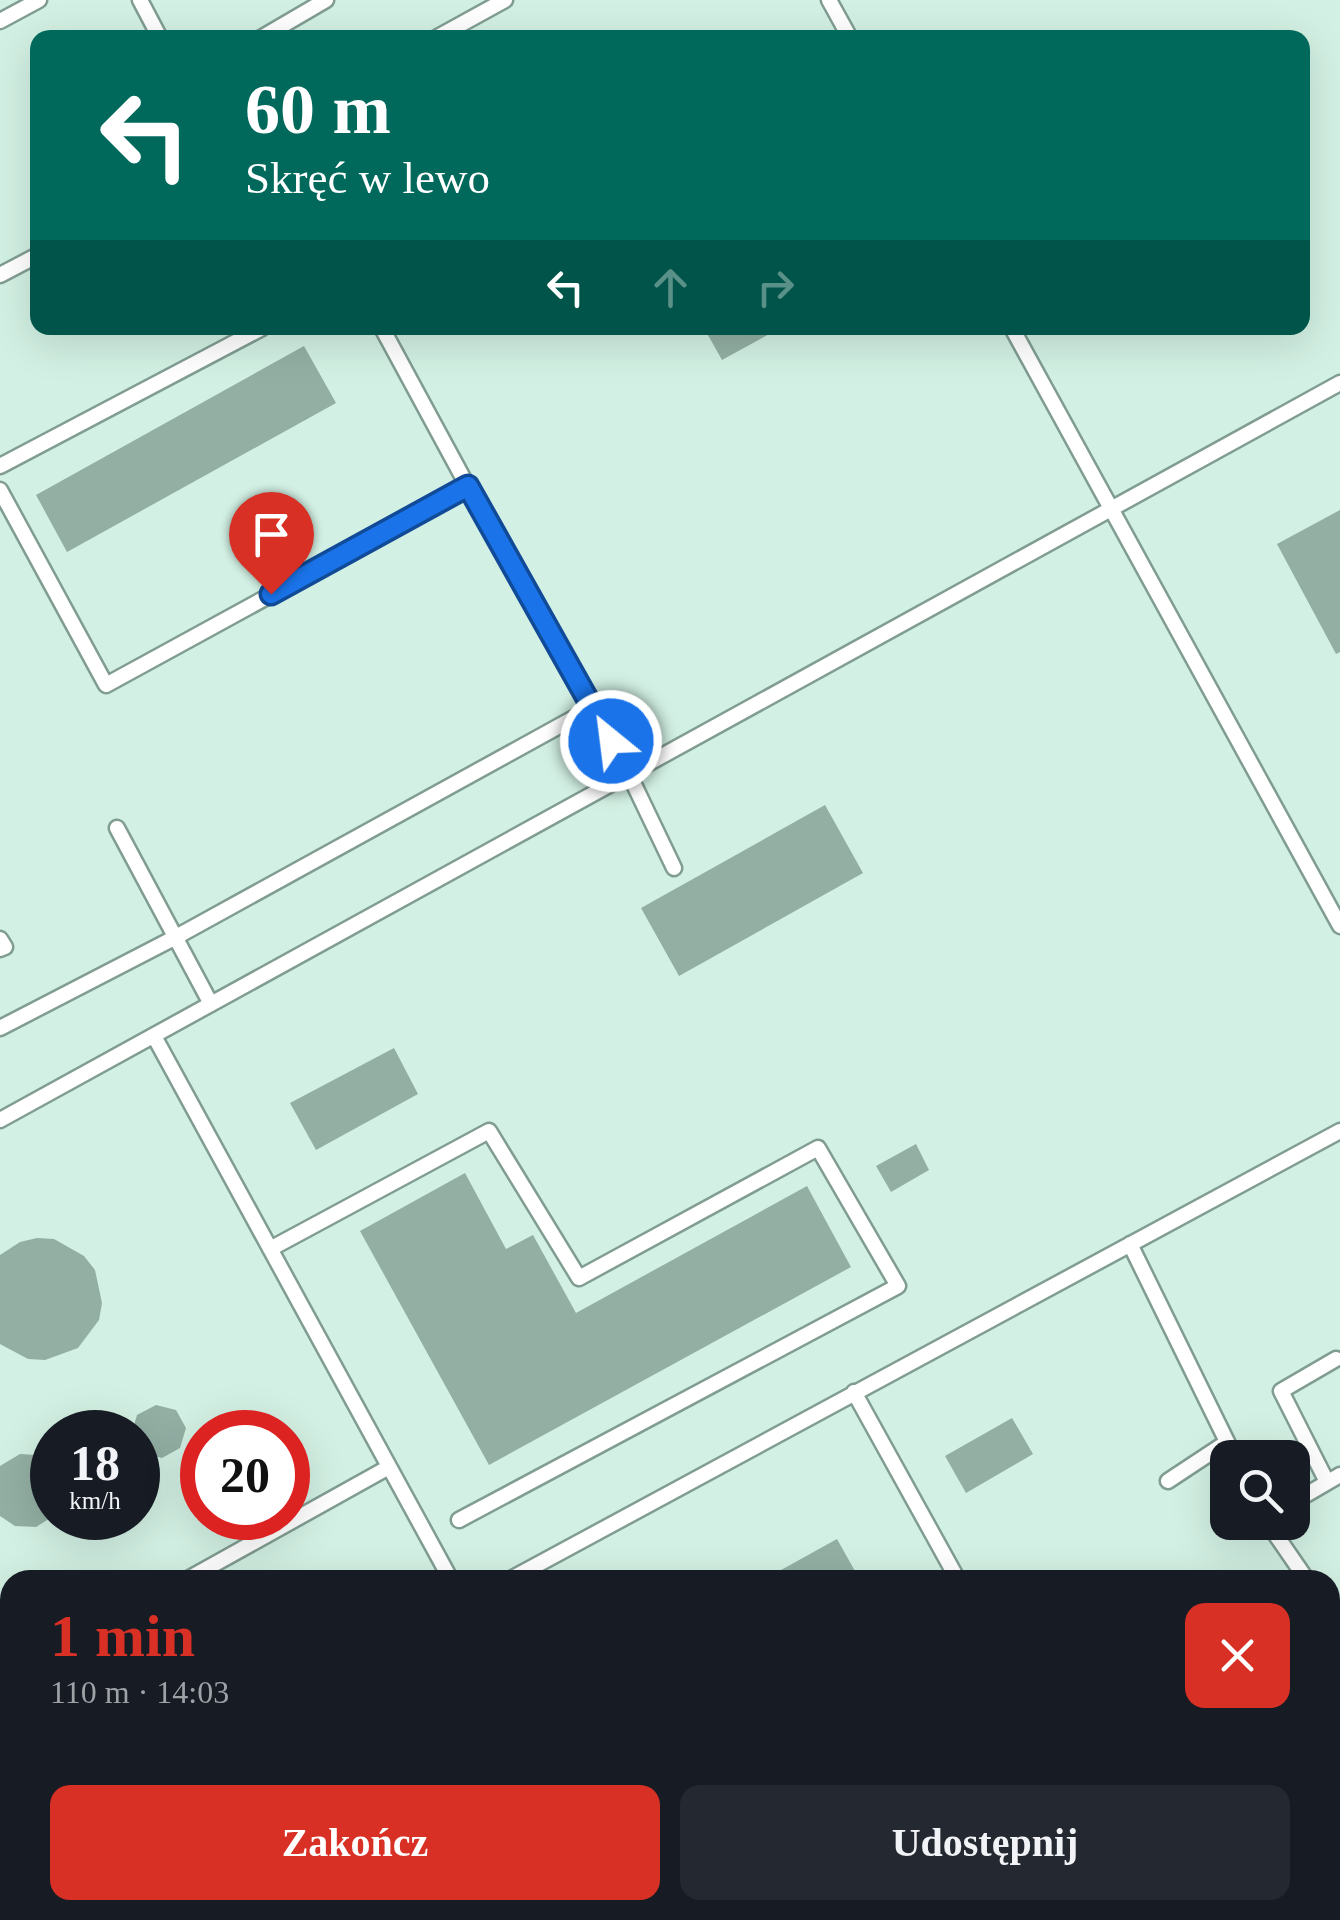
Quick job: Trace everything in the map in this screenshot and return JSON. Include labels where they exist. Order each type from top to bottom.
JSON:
[{"type":"lane","points":[[0,21],[39,0]]},
{"type":"lane","points":[[140,0],[156,30]]},
{"type":"lane","points":[[275,30],[326,0]]},
{"type":"lane","points":[[451,30],[505,0]]},
{"type":"lane","points":[[830,0],[846,30]]},
{"type":"lane","points":[[0,276],[30,259]]},
{"type":"lane","points":[[0,466],[249,335]]},
{"type":"lane","points":[[386,335],[629,774],[674,868]]},
{"type":"lane","points":[[1016,335],[1340,926]]},
{"type":"lane","points":[[2,1115],[154,1036],[1340,383]]},
{"type":"lane","points":[[0,490],[4,507],[106,684],[468,486]]},
{"type":"lane","points":[[0,1028],[176,937],[592,708]]},
{"type":"lane","points":[[117,828],[212,1004]]},
{"type":"lane","points":[[0,939],[5,947],[0,949]]},
{"type":"lane","points":[[154,1036],[445,1570]]},
{"type":"lane","points":[[270,1249],[489,1131],[579,1278],[818,1148],[898,1286],[459,1520]]},
{"type":"lane","points":[[528,1570],[1340,1131]]},
{"type":"lane","points":[[1130,1244],[1226,1440]]},
{"type":"lane","points":[[1310,1492],[1334,1478],[1281,1391],[1336,1359]]},
{"type":"lane","points":[[854,1392],[952,1570]]},
{"type":"lane","points":[[1168,1481],[1210,1453]]},
{"type":"lane","points":[[204,1570],[389,1467]]},
{"type":"lane","points":[[1279,1540],[1300,1570]]},
{"type":"building","points":[[708,335],[768,335],[722,360]]},
{"type":"building","points":[[304,346],[336,403],[67,552],[36,495]]},
{"type":"building","points":[[1340,510],[1340,652],[1336,654],[1277,544]]},
{"type":"building","points":[[825,805],[863,873],[679,976],[641,908]]},
{"type":"building","points":[[394,1048],[418,1094],[316,1150],[290,1103]]},
{"type":"building","points":[[916,1144],[929,1170],[891,1192],[876,1166]]},
{"type":"building","points":[[465,1173],[506,1249],[533,1235],[576,1313],[807,1186],[851,1267],[489,1465],[360,1231]]},
{"type":"building","points":[[54,1239],[84,1256],[95,1270],[102,1303],[99,1320],[78,1348],[45,1360],[28,1359],[0,1344],[0,1255],[20,1242]]},
{"type":"building","points":[[156,1405],[176,1410],[180,1417],[180,1448],[160,1458],[160,1410],[146,1410]]},
{"type":"building","points":[[1012,1418],[1033,1454],[966,1493],[945,1456]]},
{"type":"building","points":[[20,1454],[30,1455],[30,1527],[15,1526],[0,1516],[0,1466]]},
{"type":"building","points":[[837,1539],[854,1570],[781,1570]]},
{"type":"route","points":[[271,594],[468,486],[611,741]]}]
